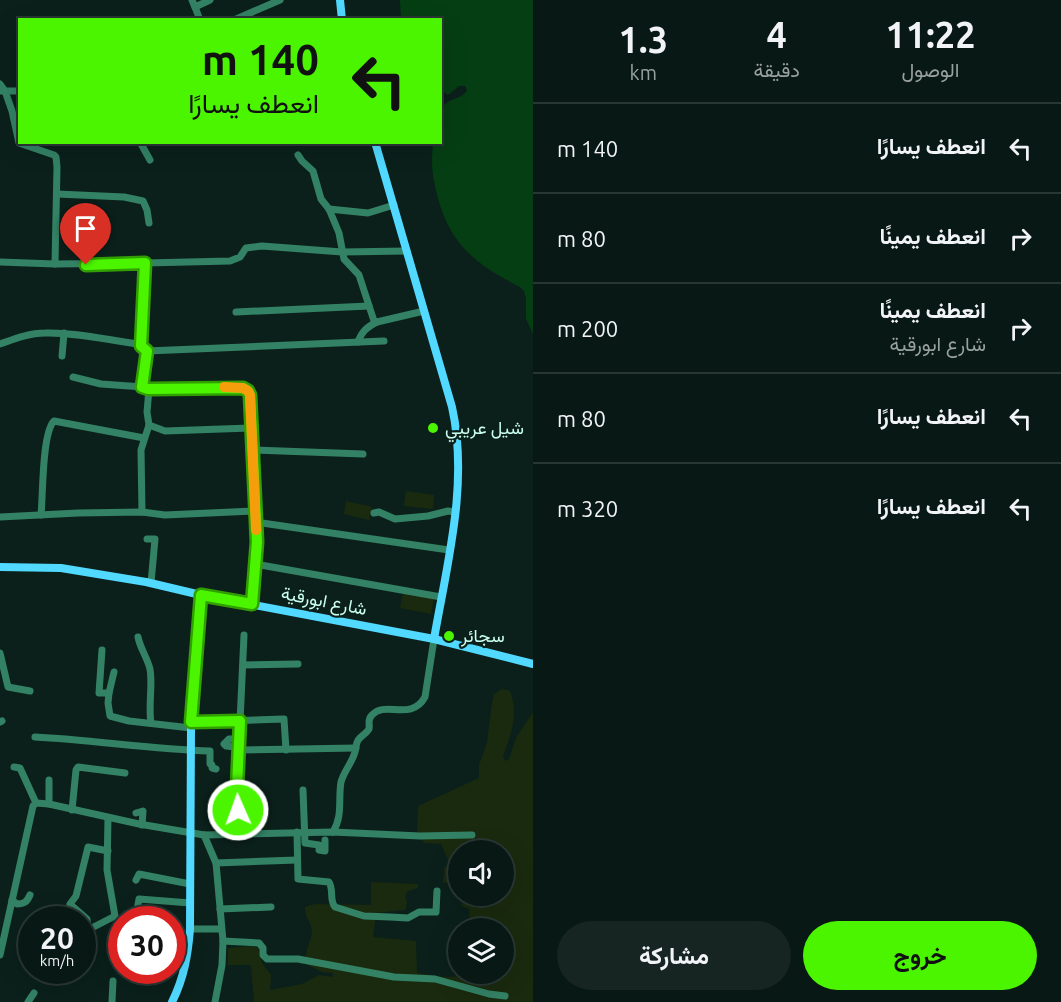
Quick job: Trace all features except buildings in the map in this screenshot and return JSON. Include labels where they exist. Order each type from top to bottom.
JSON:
[{"type":"main road","points":[[340,0],[342,18]]},
{"type":"main road","points":[[376,144],[456,423],[459,464],[455,512],[434,639]]},
{"type":"main road","name":"شارع ابورقية","points":[[0,567],[61,568],[151,583],[201,595],[434,639],[533,664]]},
{"type":"main road","points":[[172,1002],[188,961],[190,751],[201,595]]},
{"type":"street","points":[[194,4],[210,0]]},
{"type":"street","points":[[239,18],[280,0]]},
{"type":"street","points":[[0,84],[12,111],[18,138]]},
{"type":"street","points":[[2,91],[18,91]]},
{"type":"street","points":[[22,144],[56,157],[55,264]]},
{"type":"street","points":[[141,144],[150,160]]},
{"type":"street","points":[[298,154],[302,161],[314,171],[321,199],[329,209],[339,233],[342,252],[349,266],[359,275],[372,317],[377,322]]},
{"type":"street","points":[[57,194],[124,197],[143,201],[149,223]]},
{"type":"street","points":[[329,209],[369,213],[394,205]]},
{"type":"street","points":[[0,262],[55,264],[230,261],[240,257],[246,248],[262,246],[342,252],[407,251]]},
{"type":"street","points":[[142,512],[141,450],[149,425],[144,348],[145,263]]},
{"type":"street","points":[[236,312],[369,306]]},
{"type":"street","points":[[358,342],[361,333],[368,326],[424,311]]},
{"type":"street","points":[[62,356],[64,333]]},
{"type":"street","points":[[0,344],[32,334],[64,333],[144,348],[384,341]]},
{"type":"street","points":[[73,377],[101,384],[146,388],[246,389],[250,395],[257,542],[252,604]]},
{"type":"street","points":[[42,515],[48,429],[54,421],[144,438]]},
{"type":"street","points":[[149,425],[165,431],[250,428]]},
{"type":"street","points":[[253,450],[363,454]]},
{"type":"street","points":[[0,517],[142,512],[165,515],[254,511]]},
{"type":"street","points":[[374,513],[379,512],[395,519],[428,516],[448,511],[455,512]]},
{"type":"street","points":[[255,522],[449,550]]},
{"type":"street","points":[[147,539],[155,539],[151,583]]},
{"type":"street","points":[[255,564],[441,597]]},
{"type":"street","points":[[240,833],[237,787],[244,635]]},
{"type":"street","points":[[138,637],[140,648],[147,658],[150,670],[151,723]]},
{"type":"street","points":[[333,832],[339,821],[342,778],[358,739],[369,728],[369,719],[372,714],[379,710],[414,709],[421,705],[425,697],[434,639]]},
{"type":"street","points":[[102,650],[99,693],[109,693]]},
{"type":"street","points":[[0,653],[8,687],[30,692]]},
{"type":"street","points":[[243,665],[298,664]]},
{"type":"street","points":[[114,672],[108,703],[110,716],[129,721],[191,725],[284,719],[286,750]]},
{"type":"street","points":[[35,737],[76,739],[172,750],[210,751],[210,765],[216,769]]},
{"type":"street","points":[[238,750],[356,748]]},
{"type":"street","points":[[14,767],[20,768],[36,803]]},
{"type":"street","points":[[72,810],[78,767],[124,773]]},
{"type":"street","points":[[49,780],[49,804]]},
{"type":"street","points":[[303,790],[297,860],[298,879],[329,882],[333,906],[364,916],[408,918],[419,912],[436,912],[437,891]]},
{"type":"street","points":[[36,803],[204,835],[333,832],[420,836],[472,835]]},
{"type":"street","points":[[0,956],[33,806],[36,803]]},
{"type":"street","points":[[136,813],[143,811],[142,825]]},
{"type":"street","points":[[96,926],[115,916],[107,870],[108,818]]},
{"type":"street","points":[[301,832],[304,843],[319,845],[319,850],[325,850],[325,840]]},
{"type":"street","points":[[204,835],[216,863],[223,941],[222,965],[215,1002]]},
{"type":"street","points":[[72,906],[70,904],[76,896],[88,848],[108,851]]},
{"type":"street","points":[[216,863],[297,860]]},
{"type":"street","points":[[136,880],[139,874],[190,884]]},
{"type":"street","points":[[12,900],[17,904],[22,904],[30,896]]},
{"type":"street","points":[[138,906],[139,899],[190,903]]},
{"type":"street","points":[[220,909],[271,907]]},
{"type":"street","points":[[190,929],[221,929]]},
{"type":"street","points":[[223,941],[259,943],[267,959],[298,959],[394,977],[435,979],[489,994],[505,996]]},
{"type":"street","points":[[112,1002],[113,984]]},
{"type":"street","points":[[28,1002],[34,993]]},
{"type":"shaded area","points":[[400,0],[533,0],[533,334],[526,319],[524,291],[491,271],[468,252],[450,229],[438,198],[432,164],[433,144],[442,144],[442,110],[449,101],[461,96],[467,90],[465,86],[459,86],[448,95],[442,91],[442,18],[401,18]]},
{"type":"shaded area","points":[[406,491],[434,495],[433,509],[404,506]]},
{"type":"shaded area","points":[[346,501],[372,507],[369,520],[344,514]]},
{"type":"shaded area","points":[[403,593],[434,598],[431,614],[400,608]]},
{"type":"shaded area","points":[[502,689],[510,691],[513,700],[514,716],[503,756],[505,761],[509,759],[516,738],[533,712],[533,1002],[254,1002],[251,965],[228,965],[228,948],[252,946],[258,948],[262,963],[271,975],[270,990],[302,984],[319,975],[333,977],[333,973],[322,972],[306,964],[312,930],[305,907],[315,904],[371,905],[371,882],[418,884],[418,888],[408,891],[405,896],[407,903],[405,910],[376,913],[373,937],[416,941],[417,973],[448,977],[448,984],[514,984],[514,918],[470,918],[469,909],[462,906],[514,906],[514,840],[448,840],[448,860],[441,844],[424,843],[417,831],[418,806],[479,778],[479,765],[487,743],[494,694]]},
{"type":"shaded area","points":[[444,867],[448,867],[448,882],[443,883]]},
{"type":"slow traffic","points":[[224,387],[243,388],[250,395],[250,439],[253,450],[256,530]]},
{"type":"place","name":"شيل عريبي","points":[[433,428]]},
{"type":"place","name":"سجائر","points":[[449,636]]},
{"type":"route","points":[[86,265],[145,263],[141,346],[147,351],[142,387],[148,389],[243,388],[250,395],[250,439],[253,450],[257,542],[252,604],[201,595],[191,722],[240,721],[238,810]]}]
